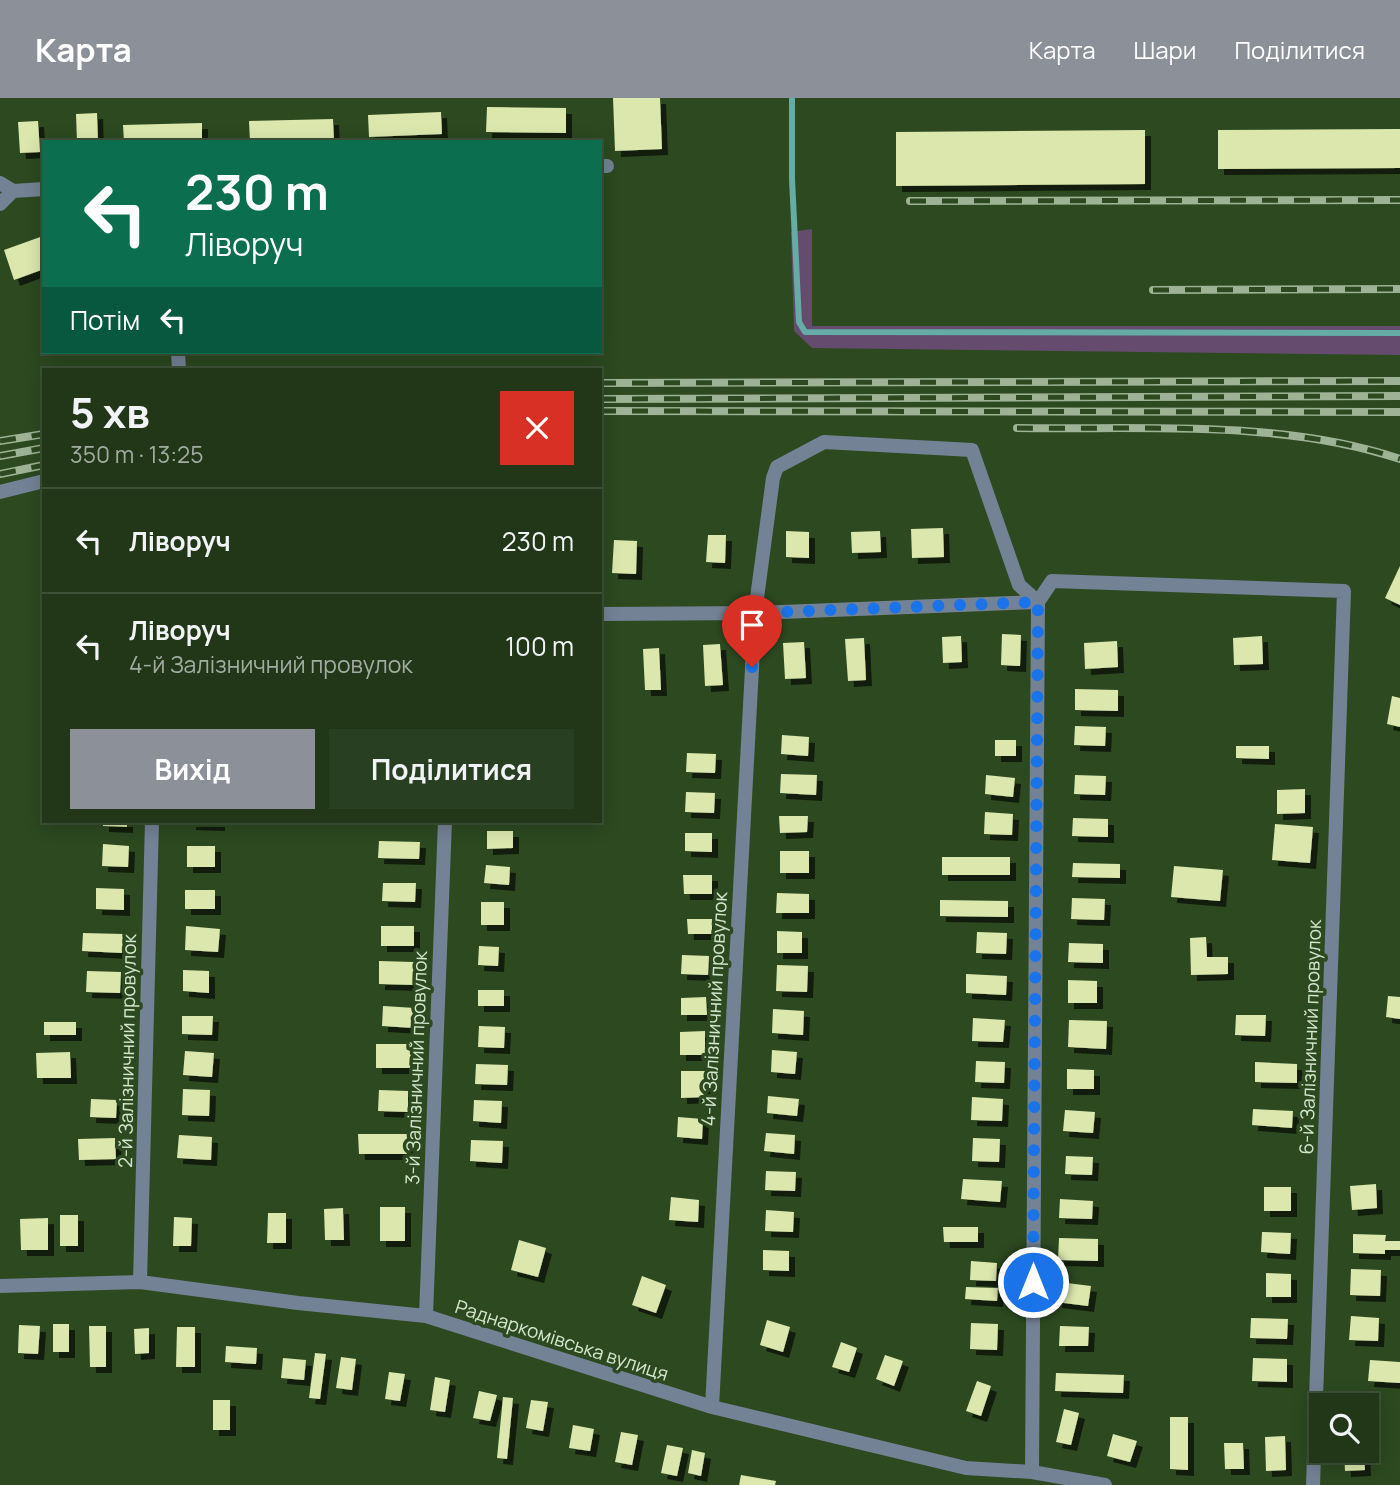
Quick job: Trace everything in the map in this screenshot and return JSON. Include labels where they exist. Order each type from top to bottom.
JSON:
[{"type":"street","points":[[0,183],[13,191],[42,189]]},
{"type":"street","points":[[0,204],[13,191]]},
{"type":"street","name":"4-й Залізничний провулок","points":[[712,1407],[755,613],[773,478],[777,467],[824,442],[972,450],[1019,585],[1038,602]]},
{"type":"street","points":[[0,492],[42,482]]},
{"type":"street","name":"6-й Залізничний провулок","points":[[1038,602],[1052,581],[1344,591],[1313,1485]]},
{"type":"street","points":[[602,614],[755,613],[1038,602],[1032,1472]]},
{"type":"street","name":"2-й Залізничний провулок","points":[[140,1282],[152,823]]},
{"type":"street","name":"3-й Залізничний провулок","points":[[426,1317],[445,823]]},
{"type":"street","name":"Раднаркомівська вулиця","points":[[0,1286],[140,1282],[426,1317],[712,1407],[966,1468],[1032,1472],[1105,1485]]},
{"type":"shaded area","points":[[812,229],[812,326],[1400,326],[1400,355],[812,348],[794,331],[791,232]]},
{"type":"building","points":[[613,98],[660,98],[662,149],[615,151]]},
{"type":"building","points":[[487,107],[566,108],[566,133],[486,132]]},
{"type":"building","points":[[441,112],[442,134],[369,137],[368,115]]},
{"type":"building","points":[[97,113],[98,140],[77,140],[76,114]]},
{"type":"building","points":[[333,119],[334,140],[250,140],[249,121]]},
{"type":"building","points":[[38,121],[40,152],[20,153],[18,122]]},
{"type":"building","points":[[202,123],[202,140],[124,140],[123,125]]},
{"type":"building","points":[[1400,129],[1400,168],[1218,169],[1218,130]]},
{"type":"building","points":[[1145,130],[1145,184],[896,186],[896,132]]},
{"type":"building","points":[[42,236],[42,270],[14,280],[4,250]]},
{"type":"building","points":[[943,528],[944,557],[912,558],[911,529]]},
{"type":"building","points":[[786,531],[809,532],[809,558],[786,557]]},
{"type":"building","points":[[880,531],[881,552],[852,553],[851,532]]},
{"type":"building","points":[[708,535],[726,535],[725,563],[706,562]]},
{"type":"building","points":[[614,540],[637,541],[636,574],[612,573]]},
{"type":"building","points":[[1400,566],[1400,605],[1385,598]]},
{"type":"building","points":[[1002,634],[1021,635],[1020,666],[1001,665]]},
{"type":"building","points":[[961,636],[962,662],[943,663],[942,637]]},
{"type":"building","points":[[1262,636],[1263,664],[1234,665],[1233,638]]},
{"type":"building","points":[[864,638],[866,680],[848,681],[845,639]]},
{"type":"building","points":[[1117,641],[1118,667],[1085,669],[1084,643]]},
{"type":"building","points":[[804,642],[806,678],[785,679],[783,643]]},
{"type":"building","points":[[720,644],[723,685],[705,686],[703,645]]},
{"type":"building","points":[[659,648],[661,690],[645,690],[643,649]]},
{"type":"building","points":[[1075,689],[1118,690],[1118,711],[1075,710]]},
{"type":"building","points":[[1392,696],[1400,698],[1400,727],[1387,724]]},
{"type":"building","points":[[1075,726],[1106,727],[1105,746],[1074,745]]},
{"type":"building","points":[[782,735],[809,737],[808,756],[781,754]]},
{"type":"building","points":[[995,740],[1016,740],[1016,756],[995,756]]},
{"type":"building","points":[[1236,746],[1269,746],[1269,759],[1236,758]]},
{"type":"building","points":[[687,753],[716,754],[715,773],[686,772]]},
{"type":"building","points":[[781,774],[817,775],[816,795],[780,793]]},
{"type":"building","points":[[986,775],[1015,778],[1013,797],[985,794]]},
{"type":"building","points":[[1075,775],[1106,776],[1105,795],[1074,794]]},
{"type":"building","points":[[1305,789],[1305,813],[1277,814],[1277,790]]},
{"type":"building","points":[[686,792],[715,793],[714,813],[685,812]]},
{"type":"building","points":[[985,812],[1013,814],[1012,835],[984,834]]},
{"type":"building","points":[[779,816],[808,816],[807,832],[780,833]]},
{"type":"building","points":[[1073,818],[1108,819],[1108,837],[1072,836]]},
{"type":"building","points":[[103,823],[127,823],[127,827],[103,826]]},
{"type":"building","points":[[219,823],[219,825],[190,824]]},
{"type":"building","points":[[1275,824],[1313,827],[1310,863],[1272,860]]},
{"type":"building","points":[[487,831],[513,831],[513,848],[487,849]]},
{"type":"building","points":[[685,833],[712,833],[712,852],[685,851]]},
{"type":"building","points":[[379,841],[420,842],[419,859],[378,858]]},
{"type":"building","points":[[103,844],[129,846],[128,867],[102,866]]},
{"type":"building","points":[[187,846],[215,846],[215,867],[187,867]]},
{"type":"building","points":[[780,851],[809,851],[809,873],[780,873]]},
{"type":"building","points":[[942,857],[1010,857],[1010,875],[942,875]]},
{"type":"building","points":[[1073,863],[1120,864],[1120,878],[1072,877]]},
{"type":"building","points":[[486,865],[510,867],[509,885],[484,883]]},
{"type":"building","points":[[1174,866],[1223,870],[1220,901],[1171,897]]},
{"type":"building","points":[[683,875],[712,875],[712,894],[684,894]]},
{"type":"building","points":[[383,883],[416,883],[415,902],[382,901]]},
{"type":"building","points":[[96,888],[124,889],[124,910],[96,909]]},
{"type":"building","points":[[185,890],[215,890],[215,909],[185,909]]},
{"type":"building","points":[[777,893],[809,894],[809,913],[776,913]]},
{"type":"building","points":[[1072,898],[1105,899],[1104,920],[1071,919]]},
{"type":"building","points":[[940,900],[1008,901],[1008,917],[940,916]]},
{"type":"building","points":[[481,902],[504,902],[504,925],[481,925]]},
{"type":"building","points":[[687,919],[712,919],[712,934],[688,934]]},
{"type":"building","points":[[186,926],[220,929],[218,952],[185,950]]},
{"type":"building","points":[[381,926],[414,926],[414,946],[381,946]]},
{"type":"building","points":[[777,931],[802,932],[802,953],[777,953]]},
{"type":"building","points":[[977,932],[1007,933],[1006,954],[976,953]]},
{"type":"building","points":[[83,933],[123,934],[122,953],[82,951]]},
{"type":"building","points":[[1206,937],[1207,957],[1228,957],[1228,974],[1191,975],[1190,938]]},
{"type":"building","points":[[1069,943],[1103,944],[1103,963],[1068,962]]},
{"type":"building","points":[[479,946],[499,947],[498,966],[478,965]]},
{"type":"building","points":[[682,955],[709,956],[708,975],[681,974]]},
{"type":"building","points":[[379,961],[414,962],[414,985],[379,984]]},
{"type":"building","points":[[777,965],[808,966],[807,992],[776,991]]},
{"type":"building","points":[[183,970],[209,971],[209,993],[183,991]]},
{"type":"building","points":[[87,971],[121,972],[120,993],[86,992]]},
{"type":"building","points":[[966,974],[1007,976],[1006,995],[966,993]]},
{"type":"building","points":[[1068,980],[1097,981],[1097,1003],[1068,1003]]},
{"type":"building","points":[[478,990],[504,990],[504,1006],[478,1006]]},
{"type":"building","points":[[1388,996],[1400,997],[1400,1019],[1386,1017]]},
{"type":"building","points":[[706,997],[707,1015],[681,1015],[681,998]]},
{"type":"building","points":[[383,1006],[415,1008],[414,1028],[382,1026]]},
{"type":"building","points":[[773,1009],[804,1011],[803,1035],[772,1033]]},
{"type":"building","points":[[1236,1015],[1266,1015],[1265,1036],[1235,1035]]},
{"type":"building","points":[[182,1016],[213,1016],[212,1035],[182,1034]]},
{"type":"building","points":[[973,1018],[1005,1020],[1003,1042],[972,1041]]},
{"type":"building","points":[[1069,1020],[1107,1021],[1106,1049],[1068,1047]]},
{"type":"building","points":[[44,1022],[76,1022],[76,1035],[44,1035]]},
{"type":"building","points":[[479,1026],[505,1027],[504,1048],[478,1047]]},
{"type":"building","points":[[705,1031],[705,1055],[680,1055],[680,1032]]},
{"type":"building","points":[[376,1044],[411,1044],[411,1068],[376,1068]]},
{"type":"building","points":[[772,1050],[797,1052],[795,1074],[771,1072]]},
{"type":"building","points":[[185,1051],[214,1053],[212,1077],[183,1075]]},
{"type":"building","points":[[70,1052],[71,1078],[37,1078],[36,1053]]},
{"type":"building","points":[[976,1061],[1005,1062],[1004,1083],[975,1082]]},
{"type":"building","points":[[1255,1062],[1297,1064],[1297,1083],[1255,1082]]},
{"type":"building","points":[[476,1064],[508,1065],[507,1085],[475,1084]]},
{"type":"building","points":[[1067,1069],[1094,1070],[1094,1089],[1067,1089]]},
{"type":"building","points":[[681,1071],[706,1071],[706,1097],[681,1098]]},
{"type":"building","points":[[183,1089],[210,1090],[209,1116],[182,1115]]},
{"type":"building","points":[[379,1090],[408,1091],[408,1112],[378,1111]]},
{"type":"building","points":[[768,1096],[799,1099],[797,1116],[767,1113]]},
{"type":"building","points":[[972,1097],[1003,1099],[1002,1121],[971,1120]]},
{"type":"building","points":[[91,1099],[117,1100],[116,1118],[90,1117]]},
{"type":"building","points":[[474,1100],[502,1101],[501,1123],[473,1121]]},
{"type":"building","points":[[1253,1109],[1293,1111],[1292,1128],[1252,1125]]},
{"type":"building","points":[[1065,1110],[1095,1112],[1093,1133],[1063,1131]]},
{"type":"building","points":[[678,1117],[703,1119],[702,1139],[677,1137]]},
{"type":"building","points":[[766,1133],[795,1135],[794,1154],[764,1151]]},
{"type":"building","points":[[358,1134],[407,1134],[407,1154],[359,1154]]},
{"type":"building","points":[[179,1135],[212,1137],[211,1160],[177,1158]]},
{"type":"building","points":[[115,1138],[116,1159],[79,1160],[78,1139]]},
{"type":"building","points":[[973,1138],[1000,1139],[999,1162],[972,1161]]},
{"type":"building","points":[[471,1140],[503,1141],[502,1163],[470,1161]]},
{"type":"building","points":[[1066,1156],[1093,1157],[1092,1175],[1065,1174]]},
{"type":"building","points":[[766,1171],[796,1172],[795,1191],[765,1190]]},
{"type":"building","points":[[963,1179],[1002,1181],[1000,1202],[961,1199]]},
{"type":"building","points":[[1376,1184],[1377,1208],[1352,1210],[1350,1186]]},
{"type":"building","points":[[1264,1187],[1291,1187],[1291,1211],[1264,1211]]},
{"type":"building","points":[[671,1197],[699,1200],[698,1222],[669,1220]]},
{"type":"building","points":[[1060,1199],[1093,1201],[1092,1219],[1059,1218]]},
{"type":"building","points":[[380,1207],[405,1207],[405,1241],[380,1241]]},
{"type":"building","points":[[343,1208],[344,1240],[325,1240],[324,1209]]},
{"type":"building","points":[[766,1210],[794,1212],[793,1232],[765,1231]]},
{"type":"building","points":[[268,1213],[286,1213],[286,1243],[267,1243]]},
{"type":"building","points":[[60,1215],[78,1215],[78,1246],[60,1246]]},
{"type":"building","points":[[174,1217],[192,1218],[191,1246],[173,1246]]},
{"type":"building","points":[[48,1218],[48,1250],[21,1250],[20,1219]]},
{"type":"building","points":[[943,1227],[978,1227],[978,1242],[944,1242]]},
{"type":"building","points":[[1262,1232],[1291,1233],[1290,1254],[1261,1252]]},
{"type":"building","points":[[1353,1234],[1386,1235],[1385,1241],[1400,1241],[1400,1250],[1385,1250],[1385,1254],[1353,1253]]},
{"type":"building","points":[[1059,1238],[1098,1239],[1098,1261],[1058,1260]]},
{"type":"building","points":[[519,1240],[546,1248],[538,1277],[511,1270]]},
{"type":"building","points":[[763,1250],[789,1251],[789,1271],[763,1270]]},
{"type":"building","points":[[971,1261],[997,1263],[996,1281],[970,1280]]},
{"type":"building","points":[[1351,1269],[1381,1270],[1380,1296],[1350,1295]]},
{"type":"building","points":[[1266,1273],[1291,1274],[1291,1297],[1266,1297]]},
{"type":"building","points":[[642,1276],[666,1285],[656,1313],[632,1305]]},
{"type":"building","points":[[1059,1282],[1091,1286],[1088,1306],[1056,1302]]},
{"type":"building","points":[[966,1287],[998,1288],[997,1301],[965,1299]]},
{"type":"building","points":[[1351,1316],[1379,1318],[1378,1341],[1349,1340]]},
{"type":"building","points":[[1251,1318],[1288,1319],[1287,1339],[1250,1338]]},
{"type":"building","points":[[767,1320],[790,1327],[783,1352],[760,1345]]},
{"type":"building","points":[[971,1323],[998,1324],[997,1350],[970,1349]]},
{"type":"building","points":[[53,1324],[69,1324],[69,1352],[53,1352]]},
{"type":"building","points":[[19,1325],[40,1326],[38,1354],[18,1353]]},
{"type":"building","points":[[89,1326],[106,1326],[106,1367],[90,1367]]},
{"type":"building","points":[[1060,1326],[1089,1327],[1088,1346],[1059,1346]]},
{"type":"building","points":[[177,1327],[195,1327],[195,1367],[176,1367]]},
{"type":"building","points":[[149,1328],[149,1353],[135,1354],[134,1329]]},
{"type":"building","points":[[841,1342],[857,1348],[849,1372],[832,1367]]},
{"type":"building","points":[[226,1346],[257,1348],[256,1364],[225,1362]]},
{"type":"building","points":[[315,1353],[326,1354],[320,1399],[309,1398]]},
{"type":"building","points":[[885,1355],[903,1361],[894,1386],[876,1379]]},
{"type":"building","points":[[341,1357],[356,1359],[352,1390],[336,1388]]},
{"type":"building","points":[[283,1358],[306,1360],[304,1380],[281,1378]]},
{"type":"building","points":[[1253,1358],[1287,1359],[1287,1382],[1252,1381]]},
{"type":"building","points":[[1370,1360],[1400,1362],[1400,1383],[1368,1381]]},
{"type":"building","points":[[389,1372],[405,1374],[400,1401],[385,1399]]},
{"type":"building","points":[[1056,1373],[1124,1375],[1123,1393],[1055,1391]]},
{"type":"building","points":[[435,1377],[450,1380],[445,1412],[430,1410]]},
{"type":"building","points":[[977,1381],[991,1386],[981,1416],[966,1411]]},
{"type":"building","points":[[479,1391],[497,1395],[490,1421],[473,1418]]},
{"type":"building","points":[[503,1397],[513,1398],[507,1459],[497,1458]]},
{"type":"building","points":[[213,1400],[230,1400],[230,1430],[213,1430]]},
{"type":"building","points":[[531,1400],[548,1402],[543,1431],[526,1428]]},
{"type":"building","points":[[1064,1409],[1079,1413],[1071,1445],[1056,1442]]},
{"type":"building","points":[[1170,1417],[1188,1417],[1188,1470],[1170,1469]]},
{"type":"building","points":[[573,1425],[594,1429],[590,1451],[569,1448]]},
{"type":"building","points":[[621,1432],[638,1435],[632,1465],[615,1462]]},
{"type":"building","points":[[1113,1434],[1137,1441],[1130,1462],[1107,1456]]},
{"type":"building","points":[[1285,1436],[1286,1470],[1266,1471],[1265,1437]]},
{"type":"building","points":[[1224,1443],[1243,1443],[1244,1469],[1225,1469]]},
{"type":"building","points":[[667,1445],[683,1448],[677,1476],[661,1473]]},
{"type":"building","points":[[692,1450],[705,1453],[701,1476],[688,1473]]},
{"type":"building","points":[[1345,1463],[1365,1463],[1365,1470],[1345,1471]]},
{"type":"building","points":[[741,1475],[776,1481],[775,1485],[739,1485]]},
{"type":"waterway","points":[[792,98],[792,179],[799,322],[805,332],[1400,333]]},
{"type":"railway","points":[[910,201],[1400,200]]},
{"type":"railway","points":[[1153,290],[1400,289]]},
{"type":"railway","points":[[602,383],[1400,381]]},
{"type":"railway","points":[[602,399],[1400,396]]},
{"type":"railway","points":[[602,411],[1400,412]]},
{"type":"railway","points":[[1017,428],[1162,428],[1259,432],[1354,446],[1400,459]]},
{"type":"railway","points":[[0,441],[42,434]]},
{"type":"railway","points":[[0,456],[42,448]]},
{"type":"railway","points":[[0,474],[42,465]]},
{"type":"route","points":[[752,667],[755,613],[1038,602],[1033,1282]]}]
